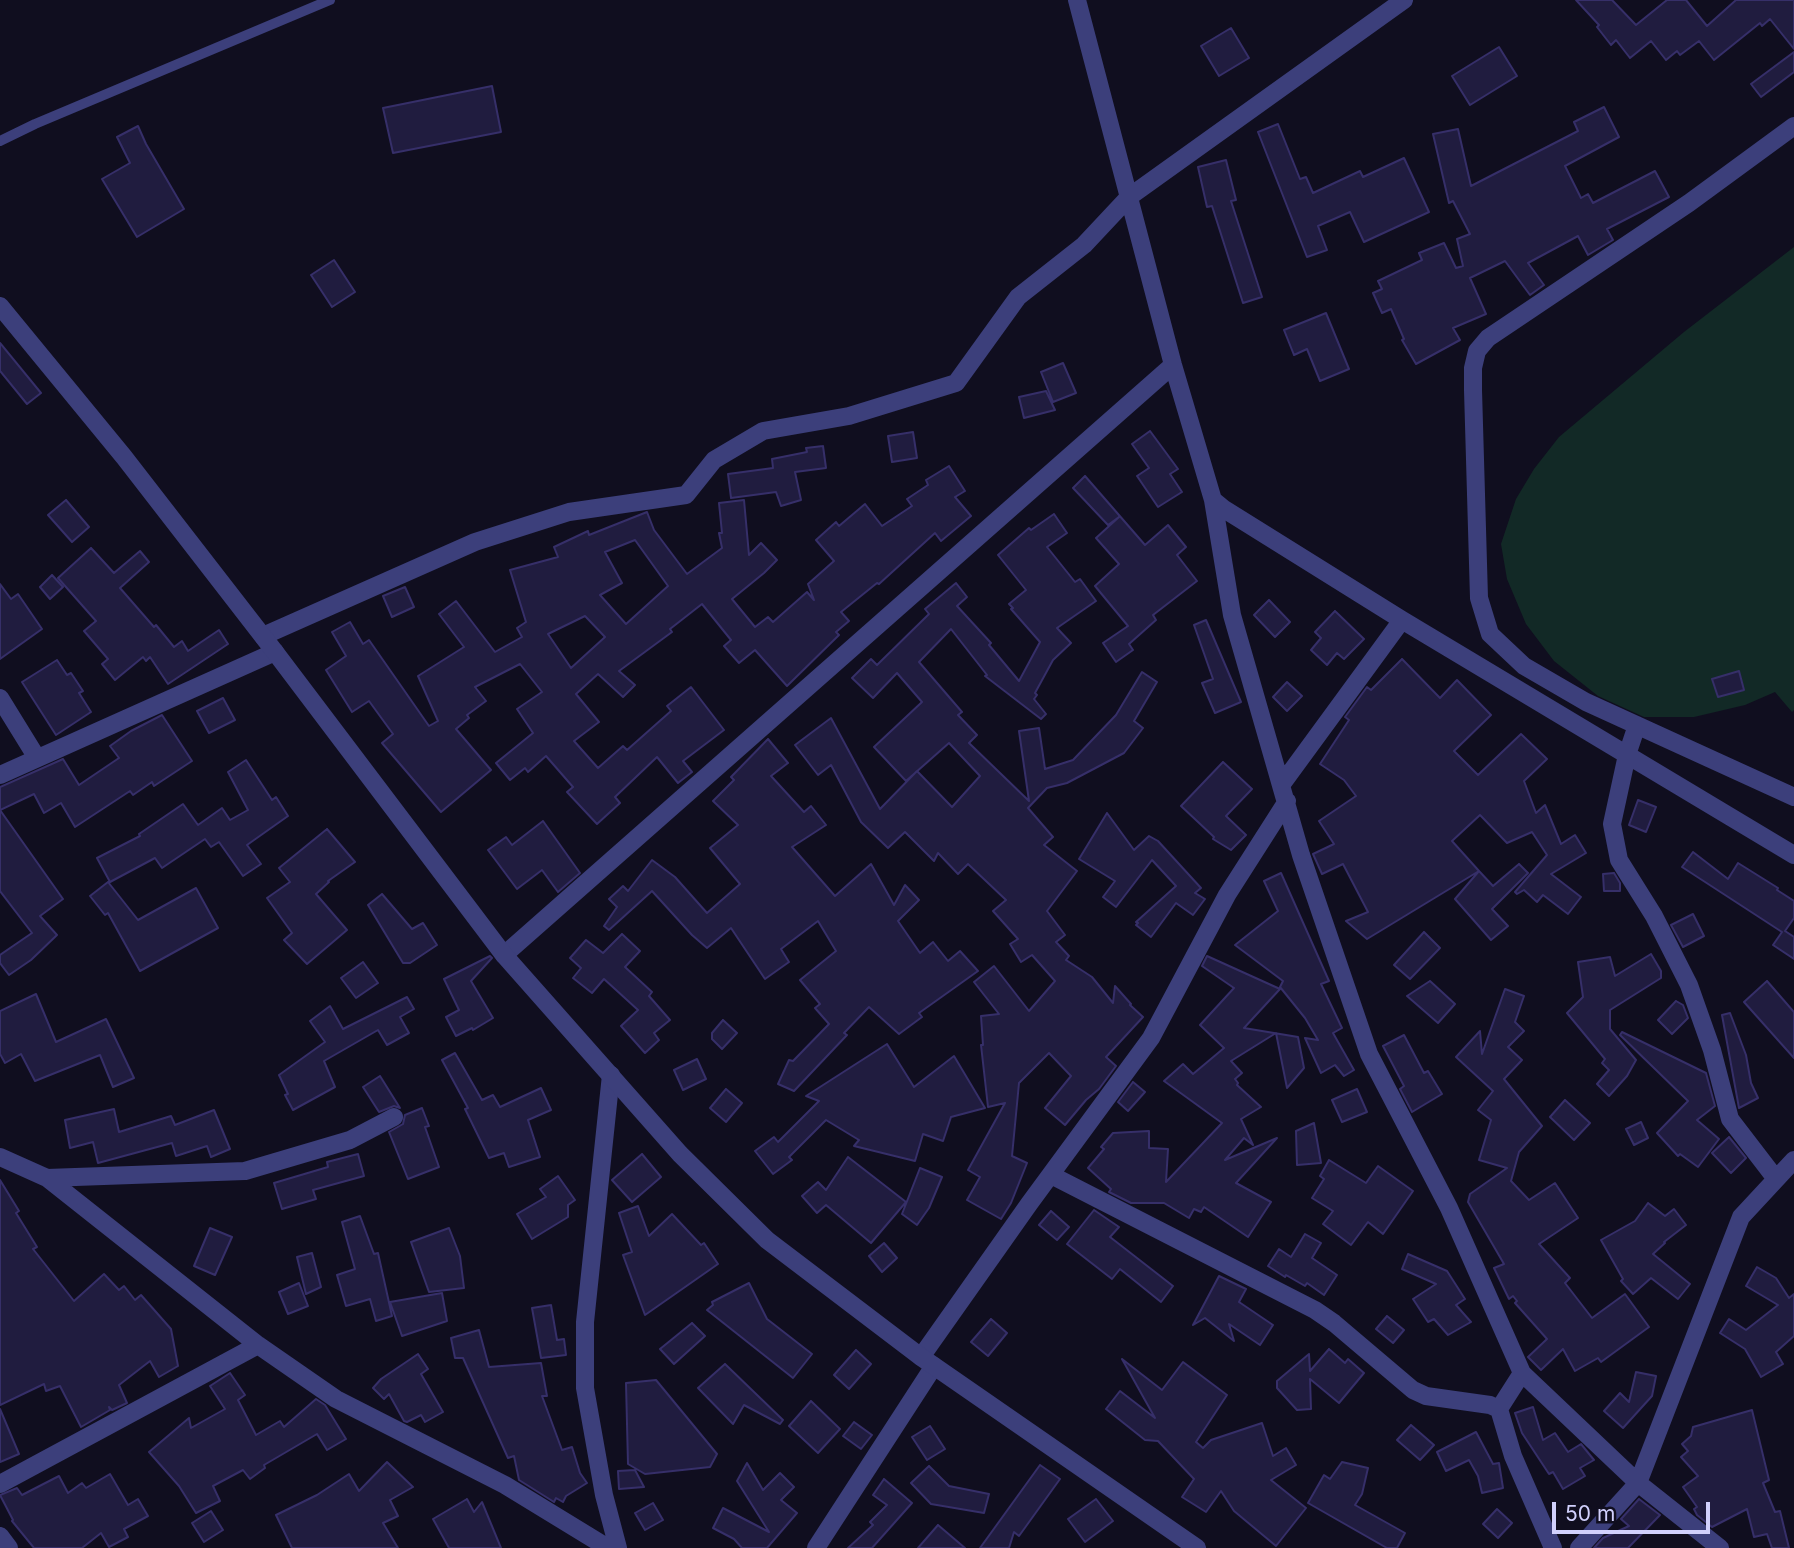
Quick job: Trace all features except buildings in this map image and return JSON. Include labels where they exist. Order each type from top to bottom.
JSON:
[{"type":"street","points":[[1077,0],[1173,365],[1213,500],[1232,615],[1301,855],[1369,1054],[1449,1208],[1522,1373],[1638,1483],[1720,1548]]},
{"type":"street","points":[[263,636],[475,542],[569,512],[686,495],[714,460],[763,431],[849,416],[956,383],[1018,297],[1084,244],[1129,197],[1404,0]]},
{"type":"street","points":[[1794,126],[1689,203],[1488,338],[1477,351],[1473,368],[1479,598],[1490,634],[1524,666],[1586,702],[1794,797]]},
{"type":"street","points":[[0,306],[124,457],[263,636],[503,955],[680,1154],[767,1240],[928,1362],[1196,1548]]},
{"type":"street","points":[[503,955],[1173,365]]},
{"type":"street","points":[[1213,500],[1402,620],[1794,855]]},
{"type":"street","points":[[816,1548],[928,1362],[1051,1175],[1151,1038],[1284,792],[1402,620]]},
{"type":"street","points":[[0,775],[275,652]]},
{"type":"street","points":[[0,698],[37,758]]},
{"type":"street","points":[[1637,725],[1627,755],[1612,824],[1619,860],[1654,916],[1689,985],[1712,1050],[1730,1119],[1776,1179]]},
{"type":"street","points":[[611,1075],[585,1322],[585,1388],[604,1495],[618,1548]]},
{"type":"street","points":[[47,1178],[245,1171],[351,1140],[394,1117]]},
{"type":"street","points":[[0,1157],[47,1178],[258,1345],[336,1399],[505,1485],[608,1548]]},
{"type":"street","points":[[1579,1548],[1638,1483],[1741,1217],[1794,1160]]},
{"type":"street","points":[[1051,1175],[1315,1310],[1413,1390],[1499,1409]]},
{"type":"street","points":[[0,1484],[258,1345]]},
{"type":"street","points":[[1522,1373],[1499,1409],[1513,1456],[1553,1548]]},
{"type":"street","points":[[0,1536],[9,1548]]},
{"type":"lane","points":[[0,141],[330,0]]},
{"type":"green space","points":[[1794,247],[1794,710],[1792,712],[1775,692],[1745,705],[1694,717],[1644,717],[1598,696],[1554,661],[1526,624],[1507,579],[1501,544],[1516,499],[1534,469],[1559,437],[1684,332]]}]
